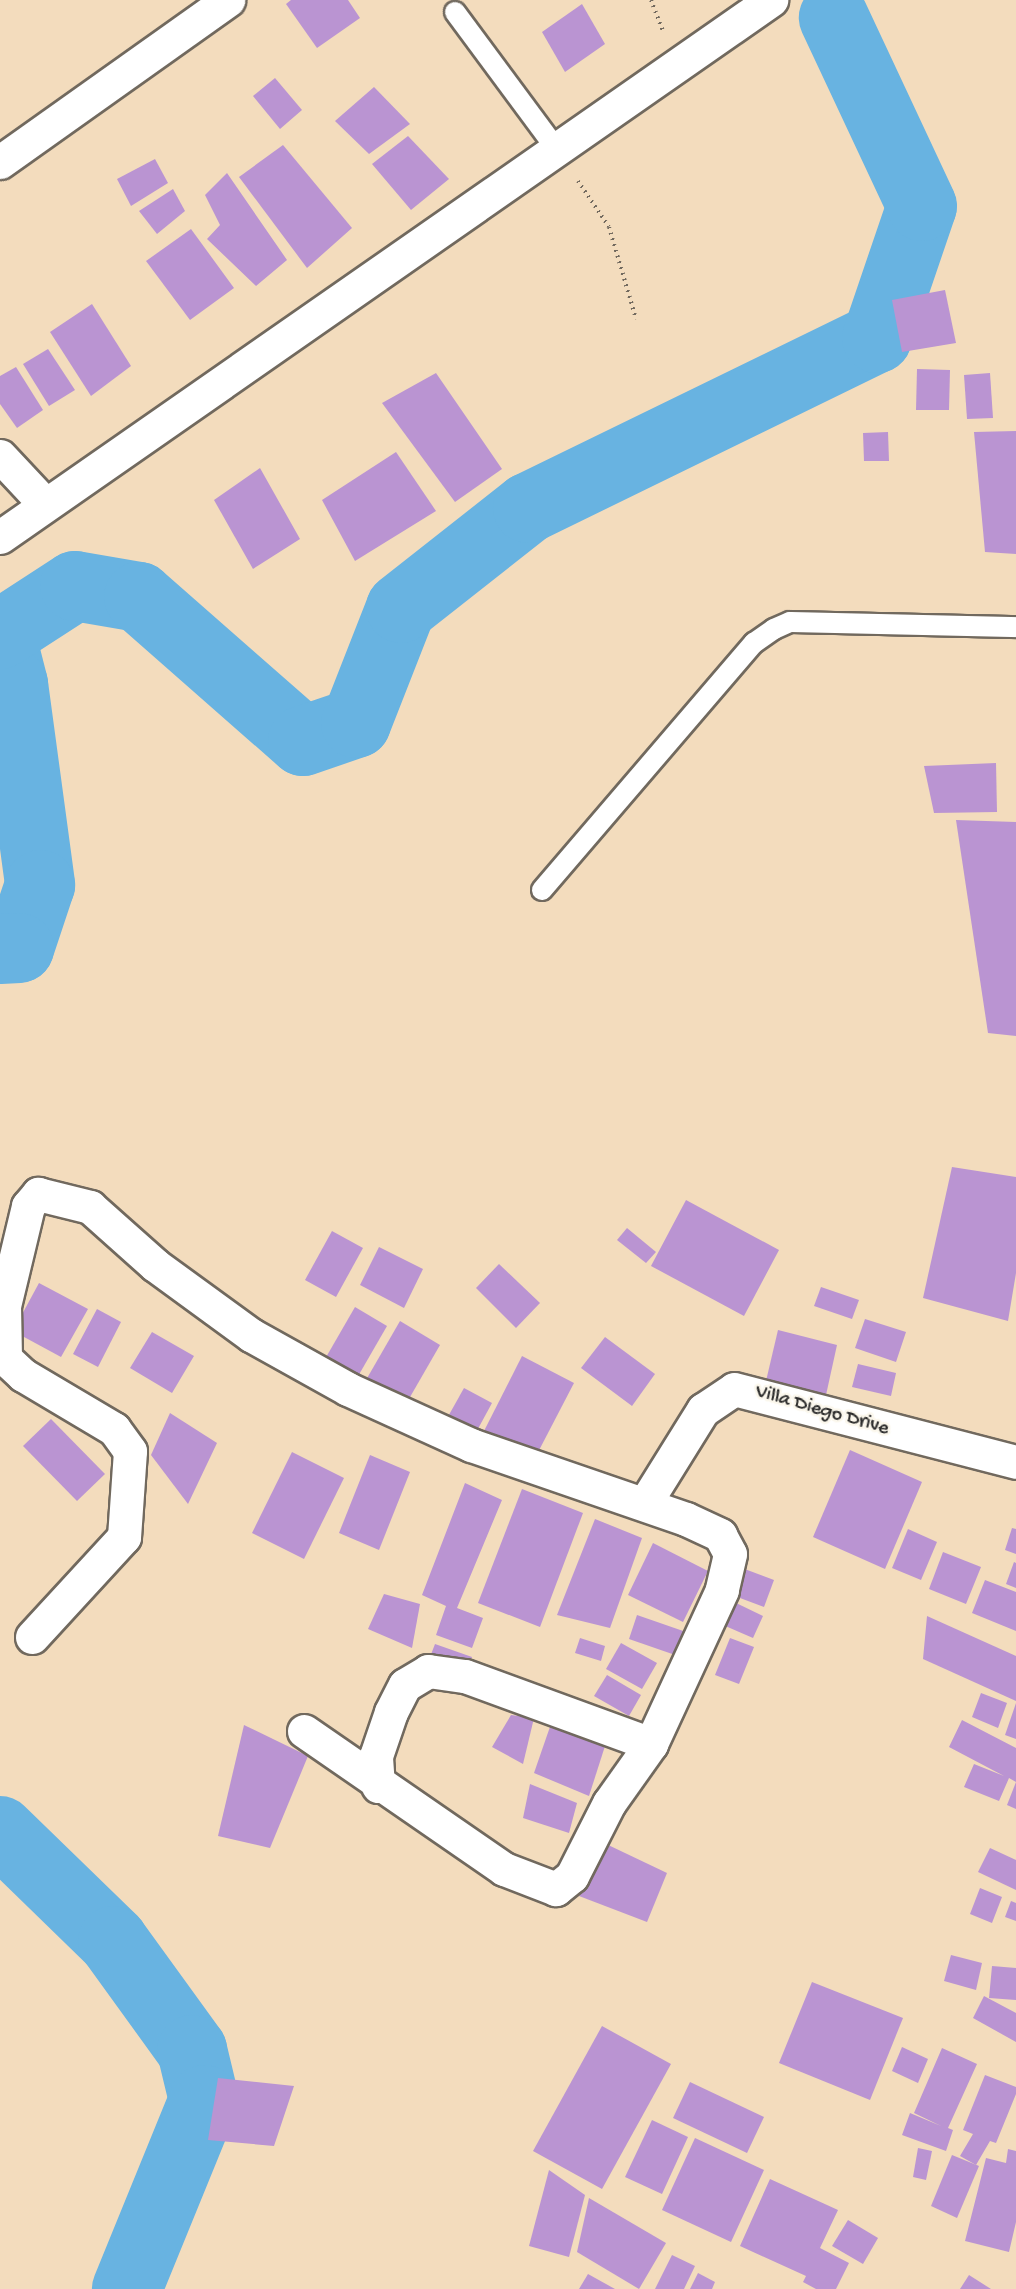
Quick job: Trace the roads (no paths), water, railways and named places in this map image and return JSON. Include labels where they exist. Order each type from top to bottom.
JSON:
[{"type":"street","points":[[0,162],[228,0]]},
{"type":"street","points":[[0,537],[43,502],[557,150],[771,0]]},
{"type":"street","points":[[0,456],[43,502]]},
{"type":"street","points":[[32,1637],[124,1537],[130,1451],[114,1428],[12,1368],[5,1358],[3,1306],[28,1206],[38,1194],[90,1206],[155,1265],[251,1335],[348,1389],[471,1445],[645,1503],[720,1535],[730,1554],[722,1590],[651,1744],[609,1803],[572,1876],[556,1889],[504,1869],[378,1786],[304,1731]]},
{"type":"street","name":"Villa Diego Drive","points":[[645,1503],[703,1410],[734,1389],[1016,1462]]},
{"type":"street","points":[[378,1786],[376,1756],[391,1712],[405,1686],[428,1671],[465,1676],[651,1744]]},
{"type":"lane","points":[[455,12],[557,150]]},
{"type":"lane","points":[[542,890],[754,644],[774,629],[790,622],[1016,627]]},
{"type":"waterway","points":[[1,634],[75,586],[139,597],[303,741],[356,723],[401,608],[528,508],[877,338],[922,206],[834,18]]},
{"type":"waterway","points":[[0,633],[13,684],[40,885],[19,948],[0,949]]},
{"type":"waterway","points":[[0,1831],[113,1941],[192,2050],[204,2100],[127,2289]]}]
